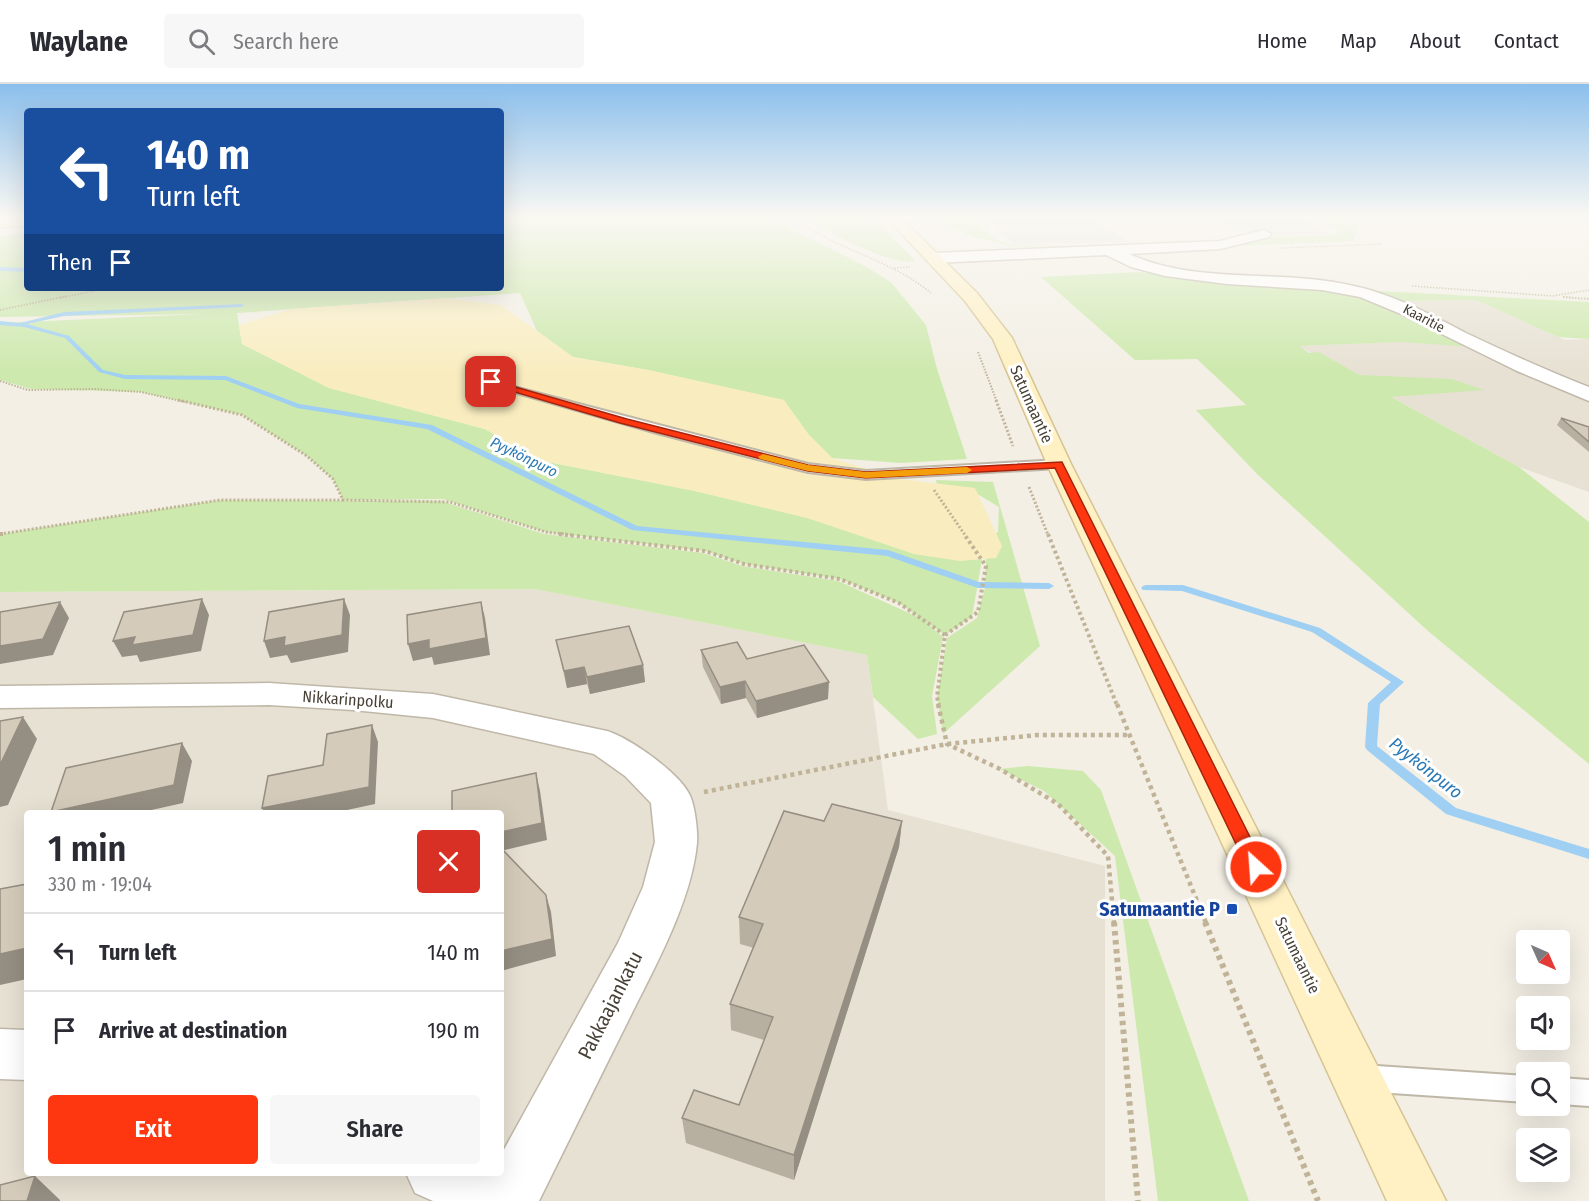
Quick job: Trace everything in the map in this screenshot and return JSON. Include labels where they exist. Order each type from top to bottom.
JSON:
[{"type":"street","name":"Satumaantie","points":[[943,268],[971,297],[1002,338],[1059,464],[1418,1201]]},
{"type":"street","name":"Kaaritie","points":[[1154,268],[1174,273],[1312,284],[1352,290],[1402,306],[1460,337],[1589,395]]},
{"type":"street","name":"Nikkarinpolku","points":[[0,697],[269,694],[353,698],[433,706],[553,730],[607,744],[639,766],[671,798]]},
{"type":"street","name":"Pakkaajankatu","points":[[508,1200],[638,952],[665,887],[676,842],[671,798]]},
{"type":"street","points":[[0,1054],[24,1055]]},
{"type":"street","points":[[443,1176],[508,1200]]},
{"type":"lane","points":[[476,378],[652,428],[808,468],[866,475],[1059,464]]},
{"type":"lane","points":[[1358,1078],[1516,1088]]},
{"type":"lane","points":[[1570,1092],[1589,1093]]},
{"type":"path","points":[[893,268],[933,296]]},
{"type":"path","points":[[1352,290],[1364,287],[1404,285],[1589,299]]},
{"type":"path","points":[[1553,296],[1589,290]]},
{"type":"path","points":[[0,310],[94,291]]},
{"type":"path","points":[[975,345],[1021,466],[1318,1201]]},
{"type":"path","points":[[0,381],[28,390],[95,388],[141,392],[242,415],[307,456],[333,479],[343,500]]},
{"type":"path","points":[[926,473],[938,499],[986,566],[978,612],[945,635],[937,697],[947,744]]},
{"type":"path","points":[[0,534],[220,500],[450,502],[546,532],[705,551],[744,564],[840,579],[899,603],[945,635]]},
{"type":"path","points":[[671,798],[947,744],[1038,735],[1130,735]]},
{"type":"path","points":[[947,744],[1000,770],[1058,804],[1108,856],[1138,1201]]},
{"type":"shaded area","points":[[1476,300],[1565,340],[1589,339],[1589,492],[1519,467],[1298,346],[1453,340],[1359,302]]},
{"type":"shaded area","points":[[535,589],[867,655],[888,810],[1105,866],[1105,1201],[0,1201],[0,592]]},
{"type":"green space","points":[[0,268],[24,268],[24,291],[504,291],[504,268],[868,268],[891,282],[926,325],[937,369],[967,459],[901,463],[832,458],[809,435],[783,400],[648,370],[573,357],[537,331],[520,293],[237,313],[242,344],[329,388],[485,429],[538,460],[695,491],[982,559],[972,617],[945,635],[924,621],[943,637],[932,696],[937,734],[918,739],[873,697],[867,655],[535,589],[0,592],[0,534],[220,500],[441,501],[544,534],[703,553],[742,566],[838,581],[920,618],[899,603],[840,579],[744,564],[705,551],[546,532],[443,499],[343,500],[333,479],[307,456],[242,415],[141,392],[31,389],[0,380],[0,323],[202,314],[0,317]]},
{"type":"green space","points":[[1138,272],[1322,290],[1356,296],[1471,347],[1402,342],[1299,346],[1309,353],[1319,352],[1359,375],[1452,379],[1484,390],[1391,397],[1519,467],[1589,522],[1589,764],[1428,631],[1257,474],[1196,410],[1246,405],[1197,359],[1135,360],[1041,277]]},
{"type":"green space","points":[[1379,291],[1589,302],[1589,339],[1558,337],[1476,300],[1400,301],[1379,293]]},
{"type":"green space","points":[[936,480],[993,482],[1040,646],[943,734],[937,697],[947,638],[977,618],[985,588],[986,559],[976,547],[998,532],[999,507],[979,495],[938,490]]},
{"type":"green space","points":[[1028,766],[1083,771],[1101,790],[1249,1201],[1158,1201],[1115,856],[1044,791],[1000,769]]},
{"type":"sand","points":[[446,298],[501,305],[573,357],[648,370],[784,400],[809,435],[832,458],[899,479],[975,488],[1002,546],[996,558],[960,561],[914,554],[807,518],[695,491],[538,460],[485,429],[329,388],[242,344],[239,325],[291,309]]},
{"type":"building","points":[[1561,418],[1589,427],[1589,442]]},
{"type":"building","points":[[202,599],[193,635],[132,645],[135,637],[113,641],[124,612]]},
{"type":"building","points":[[344,599],[342,635],[284,646],[285,637],[264,641],[269,612]]},
{"type":"building","points":[[60,602],[43,639],[0,646],[0,612]]},
{"type":"building","points":[[481,602],[486,638],[429,649],[429,640],[408,644],[407,615]]},
{"type":"building","points":[[629,626],[643,665],[587,677],[584,667],[564,671],[556,640]]},
{"type":"building","points":[[737,642],[747,659],[804,645],[829,682],[756,701],[745,681],[720,687],[701,650]]},
{"type":"building","points":[[23,717],[0,765],[0,721]]},
{"type":"building","points":[[372,725],[369,787],[262,808],[268,776],[323,765],[327,734]]},
{"type":"building","points":[[182,743],[174,785],[52,810],[66,768]]},
{"type":"building","points":[[536,773],[542,823],[504,831],[504,810],[452,810],[452,791]]},
{"type":"building","points":[[832,804],[902,821],[794,1155],[682,1118],[694,1090],[739,1105],[773,1017],[730,1004],[763,924],[739,917],[784,811],[824,821]]},
{"type":"building","points":[[504,851],[546,895],[552,939],[504,950]]},
{"type":"building","points":[[24,885],[24,949],[0,954],[0,889]]},
{"type":"building","points":[[35,1176],[27,1201],[0,1201],[0,1185]]},
{"type":"waterway","points":[[0,269],[24,270]]},
{"type":"waterway","points":[[23,323],[64,314],[241,305]]},
{"type":"waterway","name":"Pyykönpuro","points":[[0,323],[24,325],[67,337],[101,371],[125,377],[226,378],[297,406],[429,427],[635,528],[888,553],[978,585],[1049,586]]},
{"type":"waterway","name":"Pyykönpuro","points":[[1146,588],[1183,588],[1316,630],[1398,682],[1374,703],[1371,747],[1451,811],[1589,854]]},
{"type":"slow traffic","points":[[763,457],[808,468],[866,475],[967,470]]},
{"type":"place","name":"Satumaantie P","points":[[1232,909]]},
{"type":"route","points":[[491,382],[623,421],[808,468],[866,475],[1059,464],[1256,867]]}]
